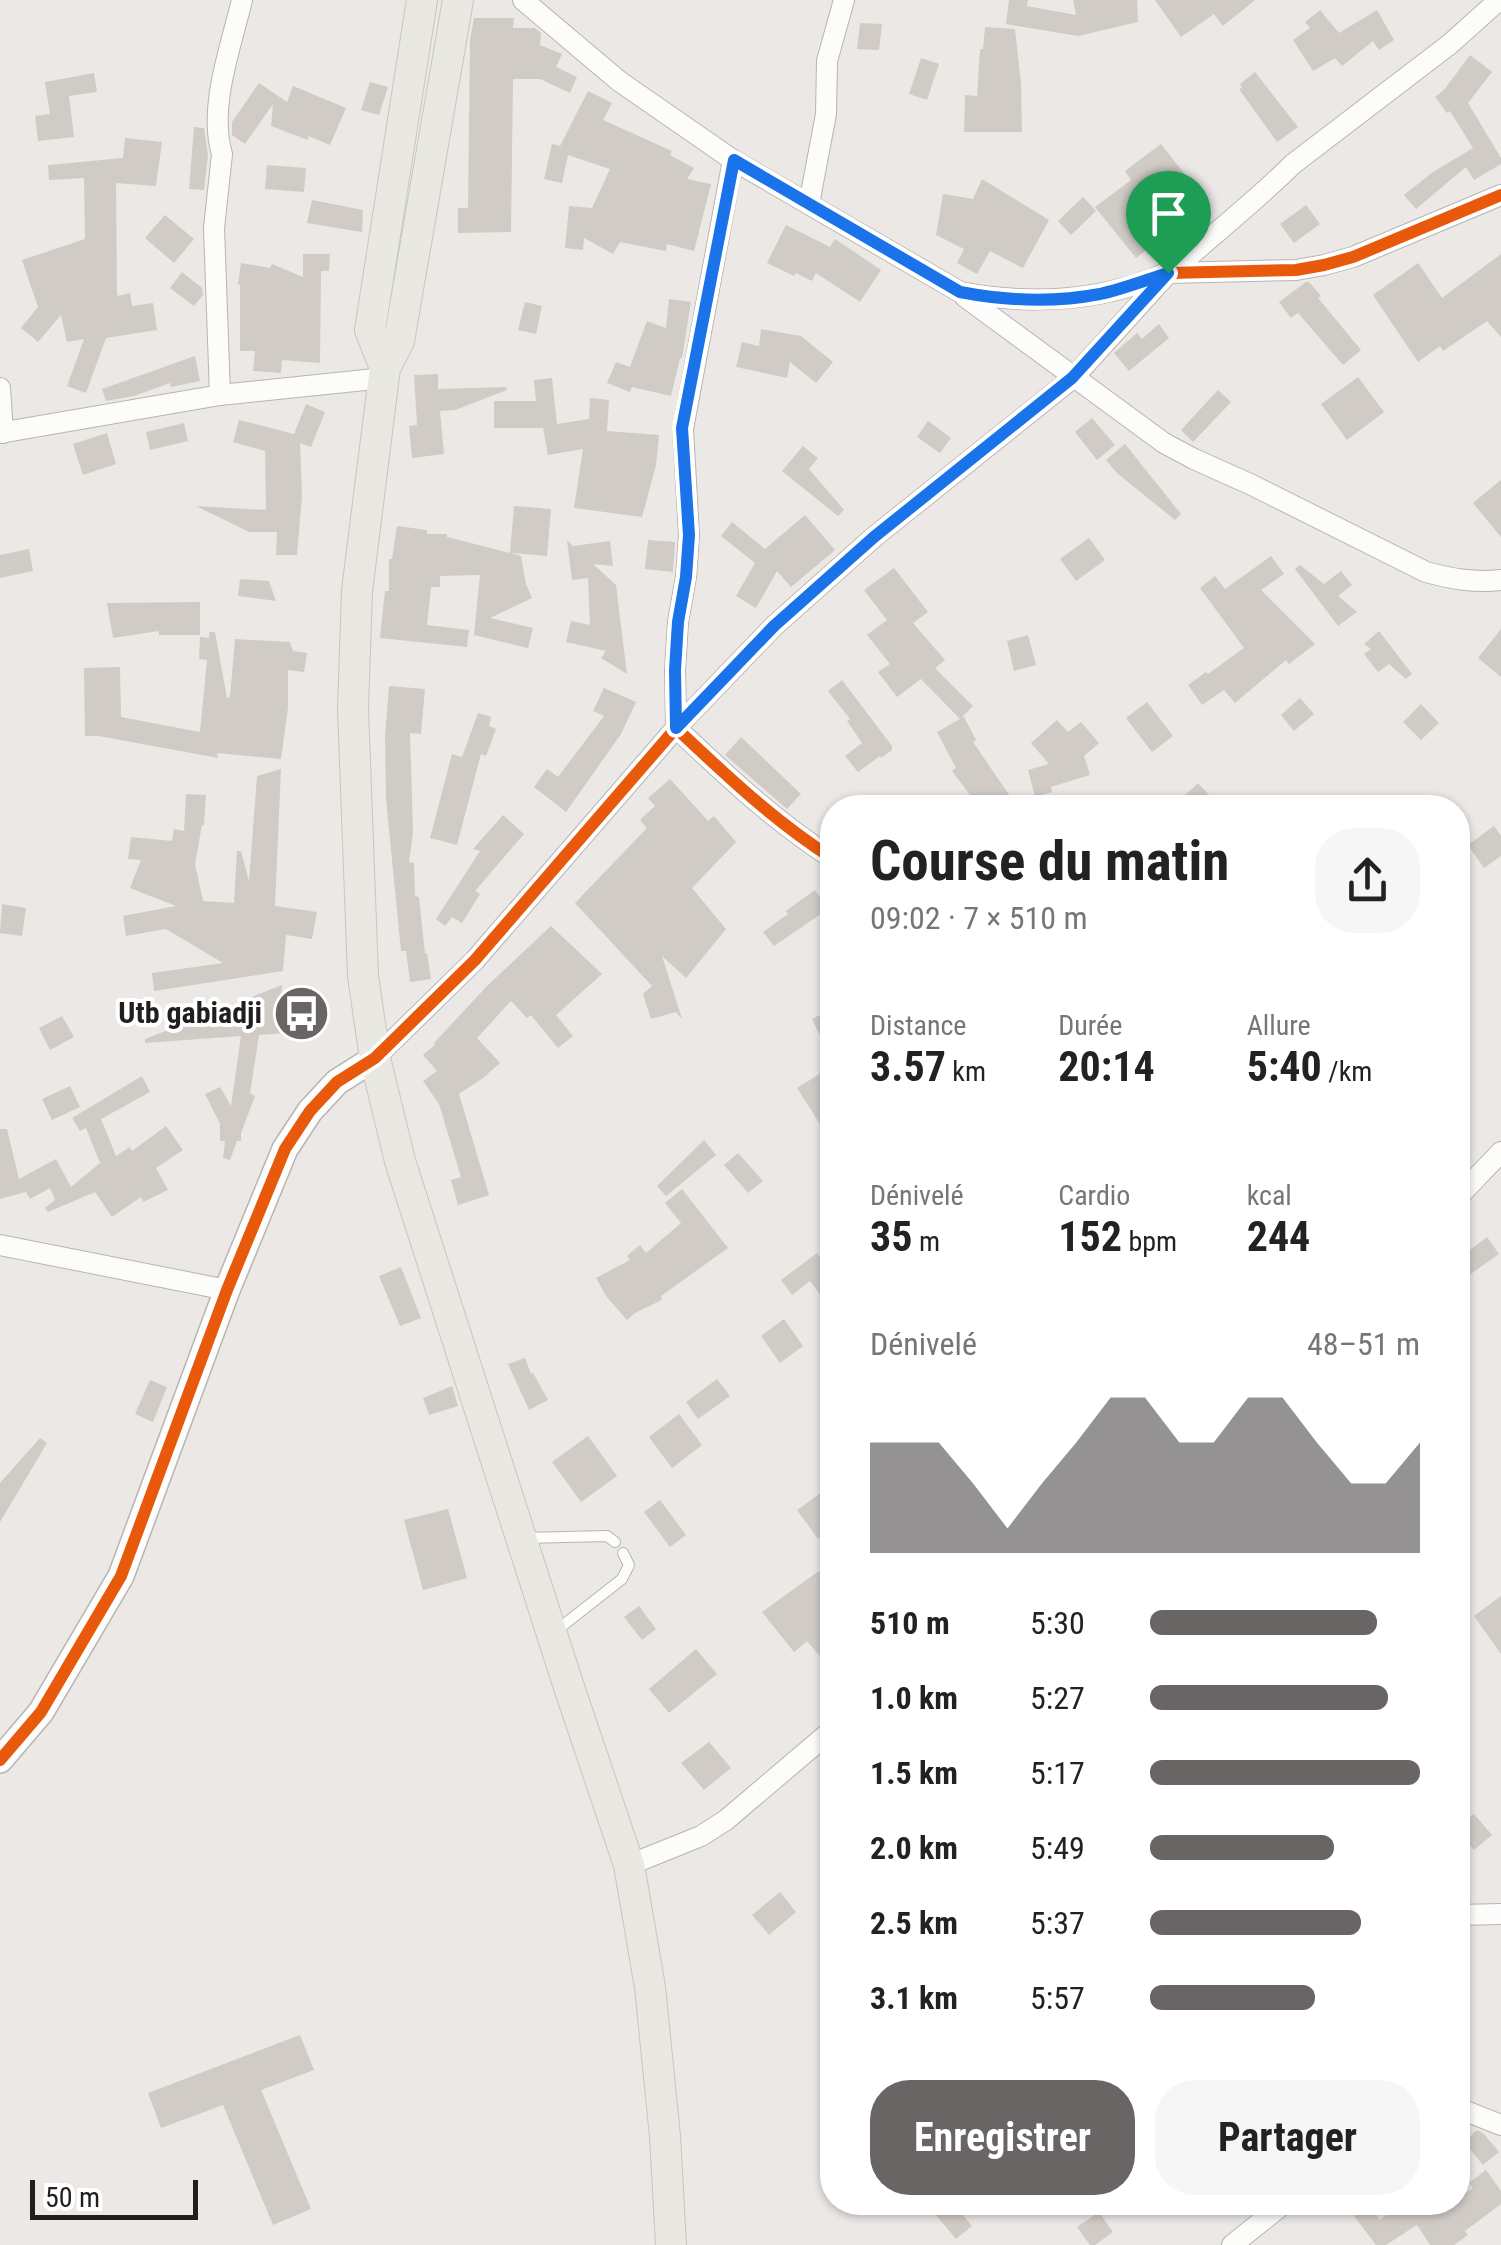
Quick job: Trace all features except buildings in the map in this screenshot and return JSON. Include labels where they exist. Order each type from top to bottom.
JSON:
[{"type":"main road","points":[[384,373],[370,330],[422,0]]},
{"type":"main road","points":[[458,0],[399,341],[384,373],[357,591],[353,709],[363,976],[375,1058],[400,1161],[629,1865],[650,1988],[671,2245]]},
{"type":"street","points":[[220,395],[214,228],[222,154],[217,108],[242,0]]},
{"type":"street","points":[[523,0],[619,80],[734,160],[960,292],[1164,442],[1426,572],[1456,580],[1501,580]]},
{"type":"street","points":[[809,204],[826,114],[827,60],[844,0]]},
{"type":"street","points":[[0,1760],[41,1712],[121,1576],[227,1290],[285,1148],[310,1112],[338,1082],[375,1058],[475,960],[676,728],[774,626],[874,537],[1072,378],[1168,273],[1293,164],[1450,44],[1498,0]]},
{"type":"street","points":[[734,160],[682,428],[689,535],[677,638],[676,728],[756,803],[820,850]]},
{"type":"street","points":[[960,292],[1001,300],[1050,300],[1102,293],[1168,273],[1324,266],[1501,196]]},
{"type":"street","points":[[0,388],[2,433],[220,395],[384,373]]},
{"type":"street","points":[[1470,1184],[1501,1152]]},
{"type":"street","points":[[0,1245],[227,1290]]},
{"type":"street","points":[[629,1865],[702,1836],[820,1740]]},
{"type":"street","points":[[1470,1915],[1501,1914]]},
{"type":"street","points":[[1470,2113],[1501,2125]]},
{"type":"street","points":[[1232,2245],[1270,2215]]},
{"type":"lane","points":[[521,1538],[607,1536],[615,1542]]},
{"type":"lane","points":[[552,1634],[622,1579],[629,1565],[623,1553]]},
{"type":"cycle path","points":[[0,1760],[41,1712],[121,1576],[227,1290],[285,1149],[310,1111],[337,1082],[375,1058],[475,960],[676,728],[678,622],[689,535],[683,429],[733,160]]},
{"type":"cycle path","points":[[820,850],[770,813],[676,728],[774,626],[874,537],[1073,378],[1168,273],[1296,270],[1324,265],[1353,257],[1501,195]]},
{"type":"place","name":"Utb gabiadji","points":[[301,1013]]},
{"type":"route","points":[[734,160],[960,292],[1001,300],[1050,300],[1102,293],[1168,273],[1072,378],[874,537],[774,626],[676,728],[678,622],[689,535],[682,428],[734,160]]}]
